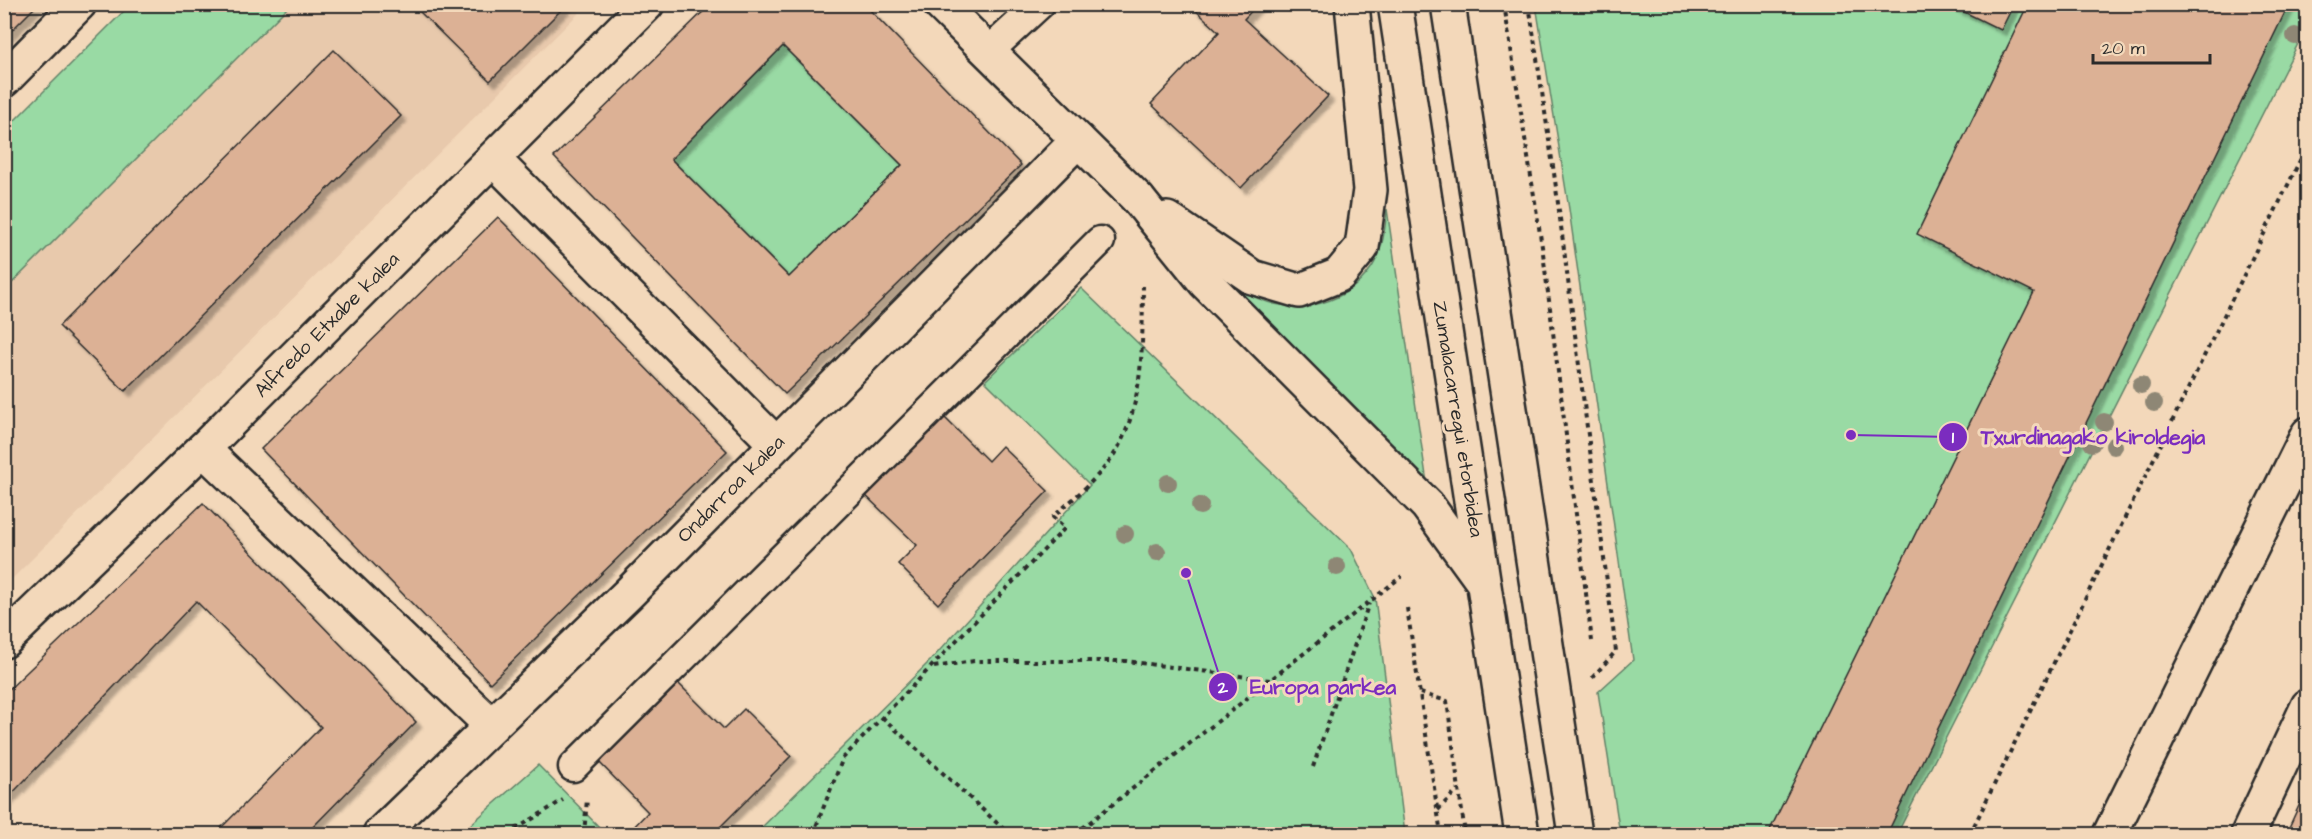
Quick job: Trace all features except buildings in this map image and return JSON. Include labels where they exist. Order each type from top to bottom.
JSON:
[{"type":"street","points":[[4,80],[79,4]]},
{"type":"street","name":"Alfredo Etxabe kalea","points":[[4,641],[203,449],[647,4]]},
{"type":"street","points":[[940,4],[1138,199],[1205,282],[1427,505],[1483,583]]},
{"type":"street","points":[[988,52],[1040,4]]},
{"type":"street","points":[[1138,199],[1252,277],[1299,291],[1339,275],[1362,247],[1370,190],[1352,4]]},
{"type":"street","name":"Zumalacarregui etorbidea","points":[[1395,4],[1522,834]]},
{"type":"street","points":[[1448,4],[1575,834]]},
{"type":"street","name":"Ondarroa kalea","points":[[380,834],[491,724],[628,594],[1078,140]]},
{"type":"street","points":[[493,159],[776,444]]},
{"type":"street","points":[[573,767],[1100,241]]},
{"type":"street","points":[[2110,834],[2307,434]]},
{"type":"street","points":[[203,449],[491,724]]},
{"type":"street","points":[[2248,834],[2307,706]]},
{"type":"path","points":[[1504,4],[1543,253],[1592,641]]},
{"type":"path","points":[[1529,4],[1555,180],[1616,651],[1592,678]]},
{"type":"path","points":[[1970,834],[2307,144]]},
{"type":"path","points":[[813,834],[843,758],[1065,528],[1053,517],[1094,479],[1119,447],[1134,412],[1141,368],[1143,286]]},
{"type":"path","points":[[1075,834],[1402,576]]},
{"type":"path","points":[[1313,766],[1369,602]]},
{"type":"path","points":[[1407,608],[1442,834]]},
{"type":"path","points":[[932,667],[974,661],[1126,661],[1271,680]]},
{"type":"path","points":[[1420,693],[1447,701],[1465,834]]},
{"type":"path","points":[[882,717],[1009,834]]},
{"type":"path","points":[[1438,810],[1458,789]]},
{"type":"path","points":[[584,834],[587,793]]},
{"type":"path","points":[[508,834],[569,795]]},
{"type":"shaded area","points":[[130,5],[587,5],[5,586],[5,130]]},
{"type":"green space","points":[[130,5],[290,5],[5,290],[5,130]]},
{"type":"green space","points":[[1536,5],[2307,5],[2307,26],[1897,834],[1620,834],[1598,692],[1633,660],[1569,209]]},
{"type":"green space","points":[[783,46],[902,165],[789,277],[671,159]]},
{"type":"green space","points":[[1387,209],[1427,483],[1235,295],[1242,290],[1258,299],[1294,306],[1329,301],[1345,293],[1360,281],[1379,254]]},
{"type":"green space","points":[[1081,288],[1351,549],[1375,598],[1405,834],[755,834],[930,661],[1090,485],[985,381]]},
{"type":"green space","points":[[538,765],[606,834],[460,834]]},
{"type":"place","name":"Txurdinagako kiroldegia","points":[[1851,435]]},
{"type":"place","name":"Europa parkea","points":[[1186,573]]}]
